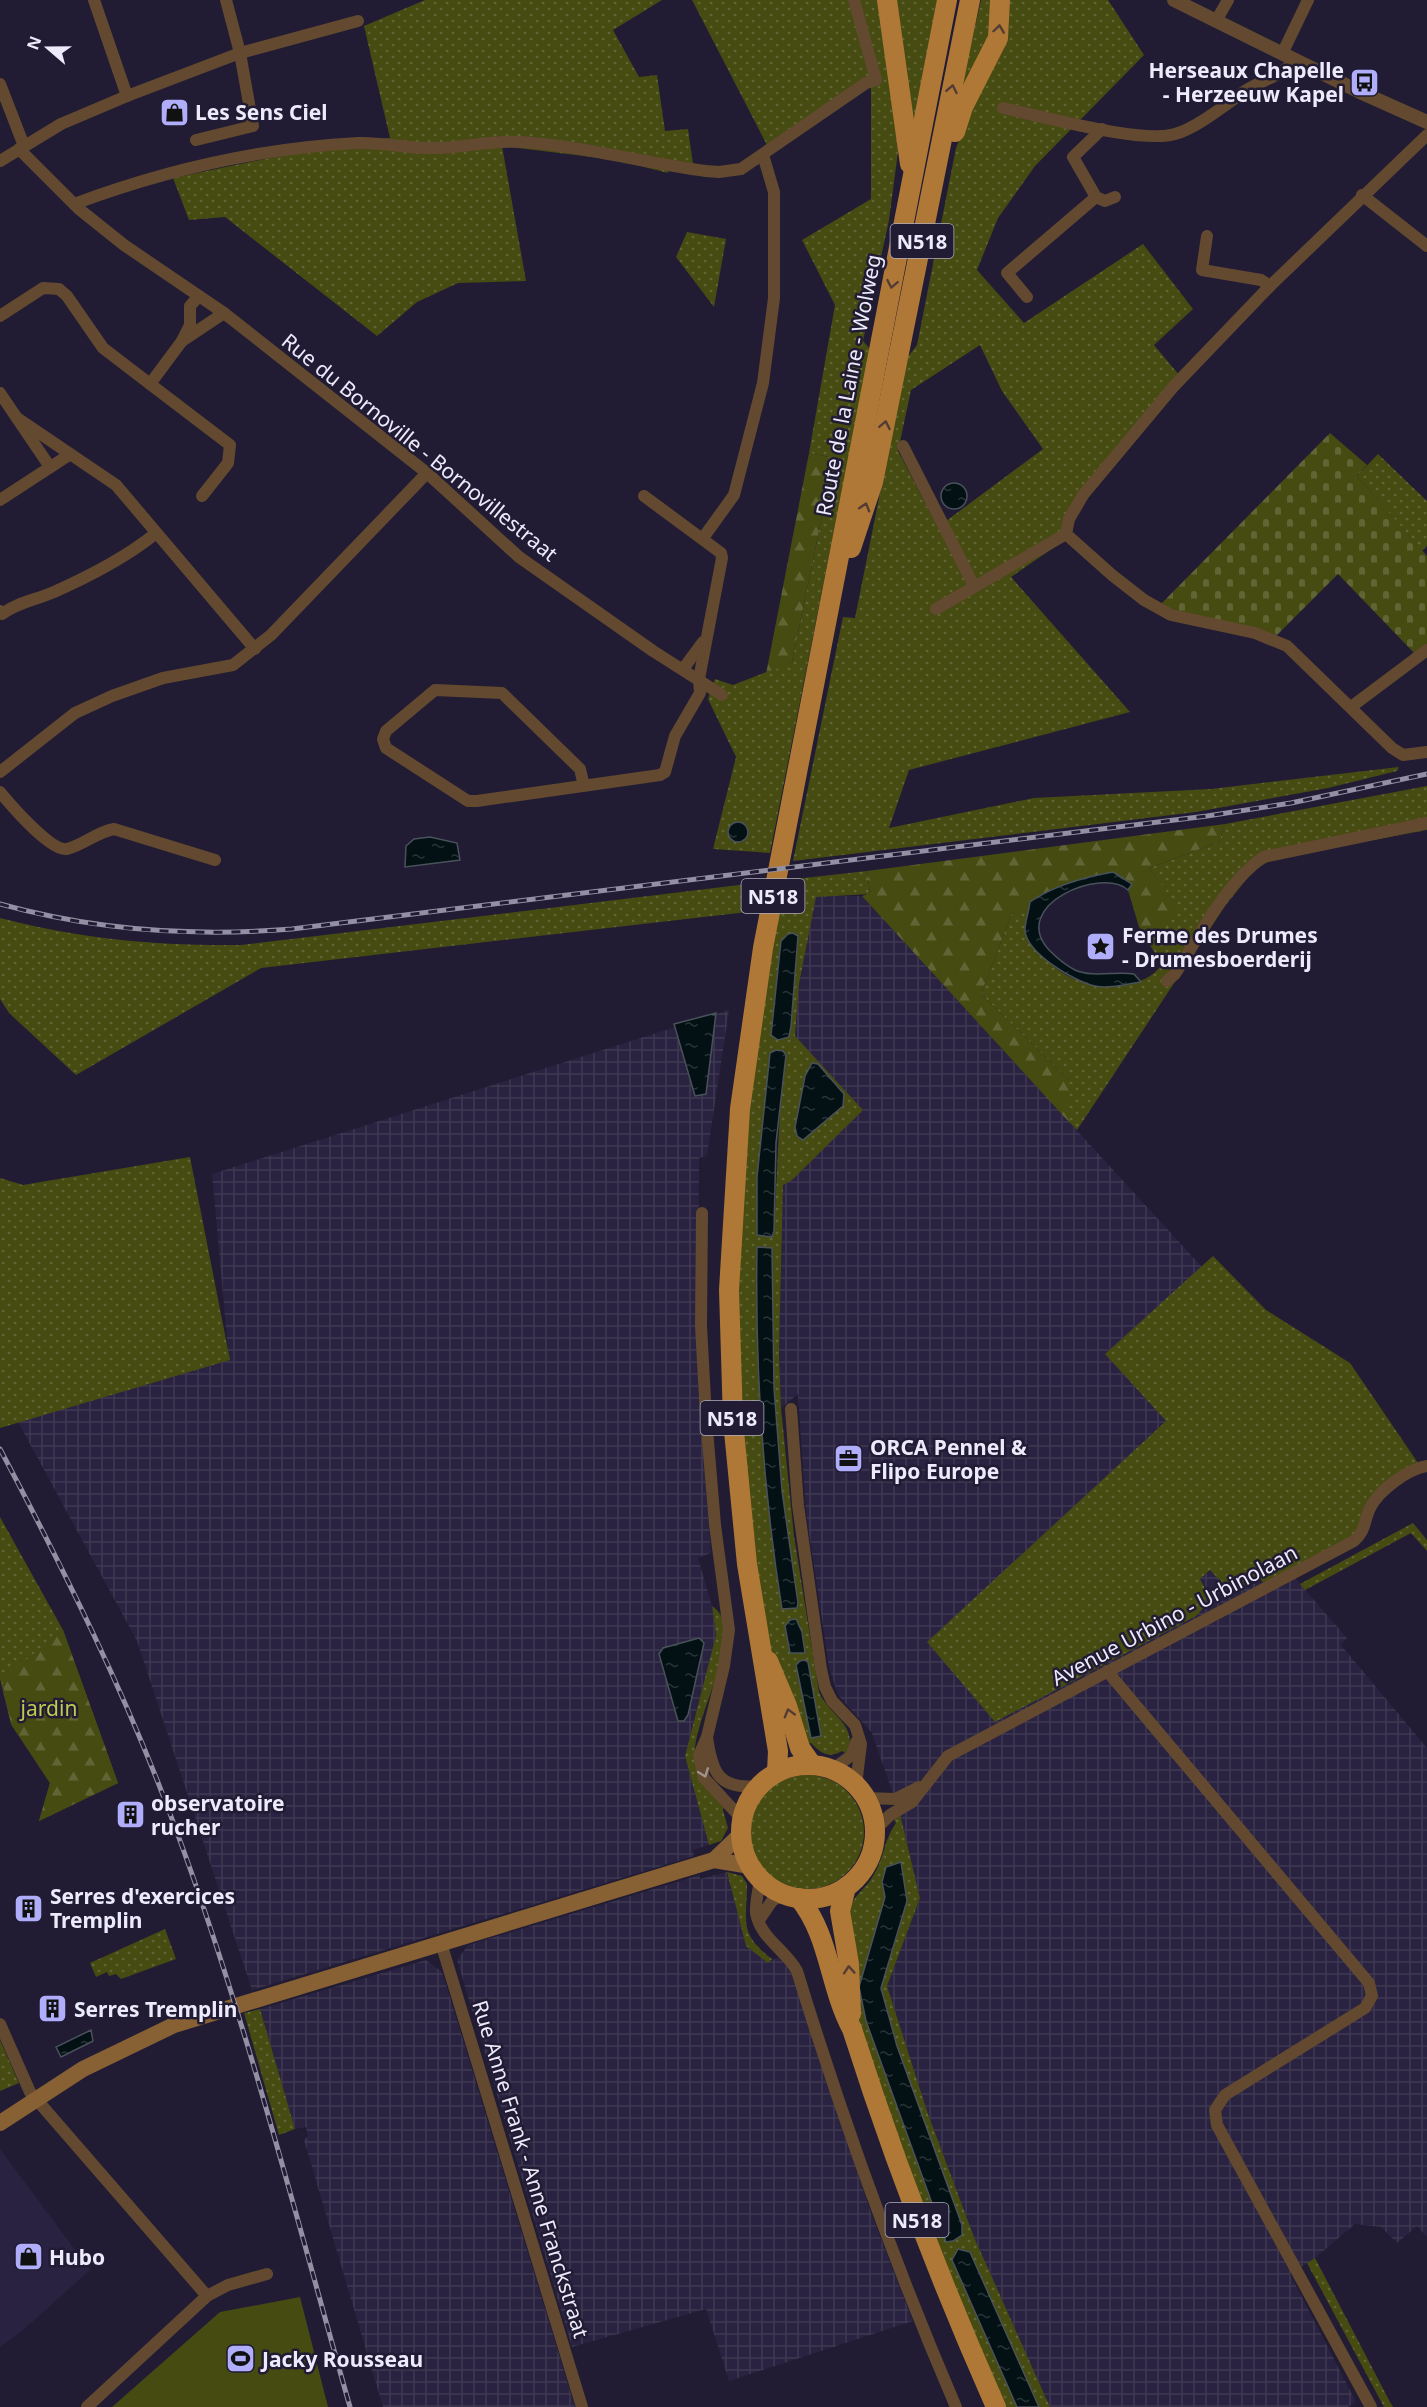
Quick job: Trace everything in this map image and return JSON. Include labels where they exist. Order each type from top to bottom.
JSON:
[{"type":"highway","points":[[887,0],[912,181]]},
{"type":"highway","name":"Route de la Laine - Wolweg","points":[[758,1641],[747,1564],[732,1421],[729,1290],[740,1108],[763,948],[947,0]]},
{"type":"highway","name":"Route de la Laine - Wolweg","points":[[831,601],[873,482],[970,0]]},
{"type":"highway","points":[[935,178],[947,156],[963,107],[998,38],[1000,0]]},
{"type":"highway","name":"N518","points":[[758,1641],[777,1678],[800,1748],[812,1765]]},
{"type":"highway","name":"N518","points":[[758,1641],[778,1751],[777,1772]]},
{"type":"highway","points":[[755,1872],[743,1850],[741,1826],[748,1801],[759,1786],[777,1772],[793,1766],[812,1765],[833,1769],[861,1791],[875,1830],[873,1849],[866,1866],[846,1887],[820,1898],[791,1896]]},
{"type":"highway","name":"N518","points":[[755,1872],[791,1896],[820,1932],[842,2012],[852,2029],[931,2258],[996,2407]]},
{"type":"highway","name":"N518","points":[[846,1887],[840,1911],[849,1964],[852,2029]]},
{"type":"main road","points":[[714,1860],[741,1826]]},
{"type":"main road","points":[[0,2123],[83,2069],[174,2025],[714,1860],[755,1872]]},
{"type":"street","points":[[94,0],[127,96]]},
{"type":"street","points":[[196,140],[253,126],[240,53],[226,0]]},
{"type":"street","points":[[74,204],[133,182],[177,169],[261,153],[360,143],[436,148],[520,142],[719,172],[741,169],[870,80],[876,80],[854,0]]},
{"type":"street","points":[[1174,0],[1288,57],[1427,122]]},
{"type":"street","points":[[1216,21],[1228,0]]},
{"type":"street","points":[[1003,108],[1102,129],[1161,138],[1178,134],[1250,88],[1282,74],[1308,0]]},
{"type":"street","points":[[0,161],[61,124],[127,96],[240,53],[357,21]]},
{"type":"street","points":[[0,84],[21,147]]},
{"type":"street","points":[[1102,129],[1073,157],[1096,197],[1105,201],[1115,197]]},
{"type":"street","points":[[936,609],[1066,534],[1069,519],[1090,486],[1174,386],[1270,286],[1362,195],[1427,135]]},
{"type":"street","name":"Rue du Bornoville - Bornovillestraat","points":[[21,147],[74,204],[119,241],[224,313],[427,473],[519,557],[722,695]]},
{"type":"street","points":[[703,538],[734,495],[763,383],[774,298],[774,192],[763,155]]},
{"type":"street","points":[[1362,195],[1427,246]]},
{"type":"street","points":[[1027,297],[1007,273],[1096,197]]},
{"type":"street","points":[[1207,236],[1202,270],[1261,280],[1270,286]]},
{"type":"street","points":[[0,316],[44,288],[59,289],[67,296],[100,344],[230,445],[228,463],[202,496]]},
{"type":"street","points":[[150,384],[182,341],[190,325],[190,306],[199,296]]},
{"type":"street","points":[[182,341],[224,313]]},
{"type":"street","points":[[0,393],[50,467]]},
{"type":"street","points":[[17,418],[116,485],[255,650]]},
{"type":"street","points":[[903,446],[974,586]]},
{"type":"street","points":[[0,500],[69,455]]},
{"type":"street","points":[[0,772],[75,713],[112,696],[163,678],[233,665],[255,650],[427,473]]},
{"type":"street","points":[[584,786],[580,769],[502,693],[435,690],[386,731],[382,739],[386,748],[468,801],[584,786],[665,772],[675,736],[700,693],[699,679],[722,558],[721,553],[703,538],[644,496]]},
{"type":"street","points":[[1,613],[16,605],[52,593],[130,554],[155,534]]},
{"type":"street","points":[[1066,534],[1144,600],[1171,615],[1273,638],[1287,646],[1392,748],[1403,755],[1427,752]]},
{"type":"street","points":[[683,669],[706,639]]},
{"type":"street","points":[[1351,707],[1427,650]]},
{"type":"street","points":[[0,792],[23,818],[58,848],[66,849],[103,830],[114,829],[215,860]]},
{"type":"street","points":[[1167,981],[1175,974],[1232,887],[1246,869],[1263,857],[1427,822]]},
{"type":"street","points":[[702,1213],[701,1326],[706,1417],[715,1525],[729,1630],[729,1646],[707,1737],[699,1755],[704,1778],[741,1826]]},
{"type":"street","points":[[790,1409],[798,1505],[821,1669],[832,1701],[847,1714],[861,1744],[861,1791]]},
{"type":"street","name":"Avenue Urbino - Urbinolaan","points":[[875,1830],[890,1815],[912,1802],[922,1785],[948,1756],[1354,1542],[1361,1536],[1370,1508],[1379,1496],[1413,1469],[1427,1466]]},
{"type":"street","points":[[1107,1671],[1369,1983],[1372,1996],[1365,2008],[1225,2095],[1215,2110],[1217,2125],[1371,2407]]},
{"type":"street","points":[[833,1769],[852,1755],[858,1735]]},
{"type":"street","points":[[707,1737],[712,1764],[724,1782],[735,1786],[759,1786]]},
{"type":"street","name":"Avenue Urbino - Urbinolaan","points":[[861,1791],[895,1799],[922,1785]]},
{"type":"street","points":[[755,1872],[756,1911],[762,1932],[792,1961],[797,1971],[835,2095],[894,2261],[956,2407]]},
{"type":"street","points":[[759,1920],[772,1900],[791,1896]]},
{"type":"street","name":"Rue Anne Frank - Anne Franckstraat","points":[[441,1943],[582,2407]]},
{"type":"street","points":[[0,2024],[30,2092],[207,2296]]},
{"type":"street","points":[[87,2407],[207,2296],[228,2285],[267,2274]]},
{"type":"shaded area","points":[[816,896],[862,896],[1202,1267],[1105,1354],[1166,1421],[928,1642],[1207,1589],[1200,1579],[1211,1570],[1224,1585],[1244,1587],[1297,1569],[1296,1579],[1347,1638],[1341,1645],[1427,1748],[1427,2237],[1417,2226],[1397,2243],[1381,2227],[1355,2224],[1315,2258],[1290,2274],[1356,2402],[1348,2407],[1050,2407],[974,2237],[928,2114],[887,1986],[920,1898],[900,1814],[872,1733],[838,1695],[829,1667],[806,1512],[798,1394],[781,1408],[779,1353],[783,1184],[863,1110],[795,1037],[799,984]]},
{"type":"shaded area","points":[[729,1010],[707,1156],[699,1158],[698,1384],[711,1553],[698,1558],[712,1606],[716,1635],[685,1756],[709,1845],[693,1850],[694,1856],[252,1990],[137,1641],[18,1422],[229,1360],[212,1174]]},
{"type":"shaded area","points":[[727,1872],[746,1946],[768,1962],[779,1957],[792,1974],[872,2216],[913,2321],[729,2381],[706,2309],[572,2347],[457,1960],[468,1945],[700,1875],[700,1879]]},
{"type":"shaded area","points":[[426,1960],[442,1972],[445,1981],[575,2407],[383,2407],[304,2140],[308,2136],[306,2127],[295,2129],[260,2009]]},
{"type":"shaded area","points":[[0,2149],[90,2270],[22,2331],[0,2347]]},
{"type":"green space","points":[[425,0],[662,0],[613,30],[639,77],[657,75],[665,131],[688,129],[693,164],[671,162],[668,173],[616,160],[502,146],[526,281],[458,283],[417,302],[377,336],[225,217],[189,220],[173,178],[357,140],[390,138],[364,26]]},
{"type":"green space","points":[[692,0],[937,0],[910,141],[899,144],[889,220],[863,341],[870,349],[770,853],[713,849],[736,757],[708,699],[715,679],[733,685],[792,662],[834,458],[809,453],[835,305],[802,240],[871,199],[871,89],[865,78],[768,147]]},
{"type":"green space","points":[[981,0],[1108,0],[1144,55],[1035,166],[998,218],[977,270],[1024,323],[1143,244],[1193,309],[1154,345],[1185,382],[1098,481],[1062,542],[1011,577],[1130,712],[909,770],[889,828],[1034,798],[1211,789],[1399,767],[1397,771],[1328,788],[1196,812],[793,861],[843,617],[855,618],[907,358],[917,345],[956,148],[970,112],[959,95]],"holes":[[[980,345],[1002,391],[1043,449],[938,527],[898,451],[911,390]]]},
{"type":"green space","points":[[687,232],[726,239],[714,307],[676,257]]},
{"type":"green space","points":[[1330,433],[1367,465],[1357,476],[1427,556],[1427,646],[1416,655],[1338,574],[1277,635],[1168,612],[1160,605]]},
{"type":"green space","points":[[809,453],[834,458],[792,662],[766,674]]},
{"type":"green space","points":[[1378,454],[1427,501],[1427,546],[1422,551],[1357,476]]},
{"type":"green space","points":[[1427,786],[1427,830],[1275,858],[1254,870],[1225,906],[1077,1130],[1069,1122],[1069,1080],[981,994],[1012,913],[1030,902],[1025,927],[1026,935],[1035,948],[1056,968],[1088,984],[1113,985],[1137,982],[1151,976],[1159,969],[1162,964],[1148,942],[1180,911],[1149,868],[1219,842],[1225,824]]},
{"type":"green space","points":[[1225,824],[1219,842],[1149,868],[1181,911],[1148,942],[1139,927],[1128,890],[1132,884],[1113,872],[1061,888],[1012,913],[981,994],[1069,1080],[1069,1122],[862,896],[870,893],[867,871]]},
{"type":"green space","points":[[867,871],[870,894],[816,897],[799,984],[795,1036],[863,1110],[792,1180],[783,1185],[779,1353],[781,1408],[794,1536],[819,1692],[849,1735],[850,1744],[847,1754],[842,1751],[833,1755],[822,1752],[811,1743],[805,1745],[769,1652],[761,1612],[744,1461],[739,1378],[738,1294],[747,1128],[770,962],[786,880]],"holes":[[[776,1050],[783,1051],[774,1231],[770,1054]],[[757,1247],[772,1248],[774,1388],[782,1491],[798,1603],[782,1609],[768,1500],[756,1283]]]},
{"type":"green space","points":[[765,882],[756,911],[261,968],[76,1075],[9,1013],[0,999],[0,918],[60,931],[120,940],[241,945]]},
{"type":"green space","points":[[190,1157],[230,1360],[0,1428],[0,1178],[23,1185]]},
{"type":"green space","points":[[1213,1256],[1266,1310],[1350,1363],[1418,1463],[1369,1500],[1355,1536],[1266,1585],[1261,1580],[1234,1589],[1224,1585],[1210,1570],[1200,1579],[1206,1598],[1196,1616],[995,1722],[927,1642],[1166,1421],[1105,1354]]},
{"type":"green space","name":"jardin","points":[[0,1517],[63,1630],[118,1783],[39,1821],[50,1783],[11,1724],[0,1679]]},
{"type":"green space","points":[[1413,1523],[1427,1540],[1427,1551],[1411,1533],[1305,1590],[1300,1584]]},
{"type":"green space","points":[[712,1606],[722,1619],[725,1637],[721,1658],[699,1728],[695,1748],[696,1764],[701,1775],[724,1806],[728,1828],[721,1841],[709,1845],[685,1756],[716,1635]]},
{"type":"green space","name":"jardin","points":[[63,1630],[118,1783],[39,1821],[50,1783],[11,1724],[2,1679]]},
{"type":"green space","points":[[807,1775],[829,1779],[848,1791],[860,1810],[864,1832],[860,1854],[848,1873],[829,1885],[807,1889],[785,1885],[766,1873],[754,1854],[750,1832],[754,1810],[766,1791],[785,1779]]},
{"type":"green space","points":[[900,1814],[920,1898],[887,1986],[928,2114],[974,2237],[1050,2407],[1039,2407],[970,2252],[959,2249],[952,2260],[1017,2407],[1004,2407],[966,2324],[858,2028],[849,1911],[853,1901],[877,1869],[896,1823],[893,1818]],"holes":[[[900,1862],[907,1901],[881,1988],[897,2046],[962,2225],[859,1987],[885,1897],[882,1882],[886,1867]]]},
{"type":"green space","points":[[727,1872],[742,1876],[747,1884],[746,1918],[749,1934],[761,1950],[772,1959],[768,1963],[746,1946]]},
{"type":"green space","points":[[165,1929],[176,1959],[121,1979],[116,1974],[109,1976],[107,1972],[96,1977],[90,1963]]},
{"type":"green space","points":[[260,2009],[295,2129],[279,2135],[244,2013]]},
{"type":"green space","points":[[0,2040],[19,2083],[0,2091]]},
{"type":"green space","points":[[1315,2258],[1393,2407],[1384,2407],[1307,2263]]},
{"type":"green space","name":"Jacky Rousseau","points":[[300,2297],[328,2407],[112,2407],[220,2312]]},
{"type":"water","points":[[954,483],[963,487],[967,496],[963,505],[954,509],[945,505],[941,496],[945,487]]},
{"type":"water","points":[[738,822],[745,825],[748,832],[745,839],[738,842],[731,839],[728,832],[731,825]]},
{"type":"water","points":[[430,837],[457,843],[460,860],[405,867],[406,846],[414,839]]},
{"type":"water","points":[[1113,872],[1132,884],[1128,890],[1116,884],[1099,883],[1081,887],[1064,894],[1049,905],[1041,918],[1040,934],[1049,950],[1068,966],[1089,974],[1134,974],[1141,982],[1101,987],[1064,973],[1042,957],[1027,939],[1025,930],[1030,902],[1039,896],[1070,882]]},
{"type":"water","points":[[793,933],[798,936],[791,1026],[789,1037],[778,1040],[771,1035],[781,941],[788,934]]},
{"type":"water","points":[[716,1013],[706,1094],[695,1096],[674,1024]]},
{"type":"water","points":[[776,1050],[783,1051],[786,1055],[776,1143],[772,1237],[757,1235],[757,1177],[770,1053]]},
{"type":"water","points":[[812,1063],[818,1064],[844,1094],[843,1106],[803,1140],[797,1136],[795,1127],[805,1076]]},
{"type":"water","points":[[757,1247],[772,1248],[774,1388],[782,1491],[797,1608],[782,1609],[765,1474],[757,1338]]},
{"type":"water","points":[[796,1619],[802,1632],[805,1653],[790,1653],[785,1626],[790,1620]]},
{"type":"water","points":[[699,1638],[704,1643],[688,1715],[684,1721],[678,1721],[659,1654],[663,1648]]},
{"type":"water","points":[[804,1660],[808,1662],[821,1736],[811,1738],[796,1665]]},
{"type":"water","points":[[901,1862],[907,1901],[881,1988],[897,2046],[962,2225],[962,2235],[953,2241],[946,2242],[866,2021],[859,1987],[885,1897],[882,1882],[886,1867]]},
{"type":"water","points":[[91,2030],[93,2041],[61,2057],[56,2047]]},
{"type":"water","points":[[958,2249],[970,2252],[1039,2407],[1017,2407],[952,2260]]},
{"type":"railway","points":[[0,904],[72,920],[145,930],[218,932],[292,929],[1207,816],[1291,803],[1427,774]]},
{"type":"railway","points":[[0,1449],[116,1682],[175,1827],[247,2042],[350,2407]]},
{"type":"place","name":"Herseaux Chapelle - Herzeeuw Kapel","points":[[1365,82]]},
{"type":"place","name":"Les Sens Ciel","points":[[174,112]]},
{"type":"place","name":"Ferme des Drumes - Drumesboerderij","points":[[1101,947]]},
{"type":"place","name":"ORCA Pennel & Flipo Europe","points":[[849,1459]]},
{"type":"place","name":"observatoire rucher","points":[[130,1815]]},
{"type":"place","name":"Serres d'exercices Tremplin","points":[[29,1908]]},
{"type":"place","name":"Serres Tremplin","points":[[53,2009]]},
{"type":"place","name":"Hubo","points":[[28,2257]]},
{"type":"place","name":"Jacky Rousseau","points":[[241,2359]]}]
